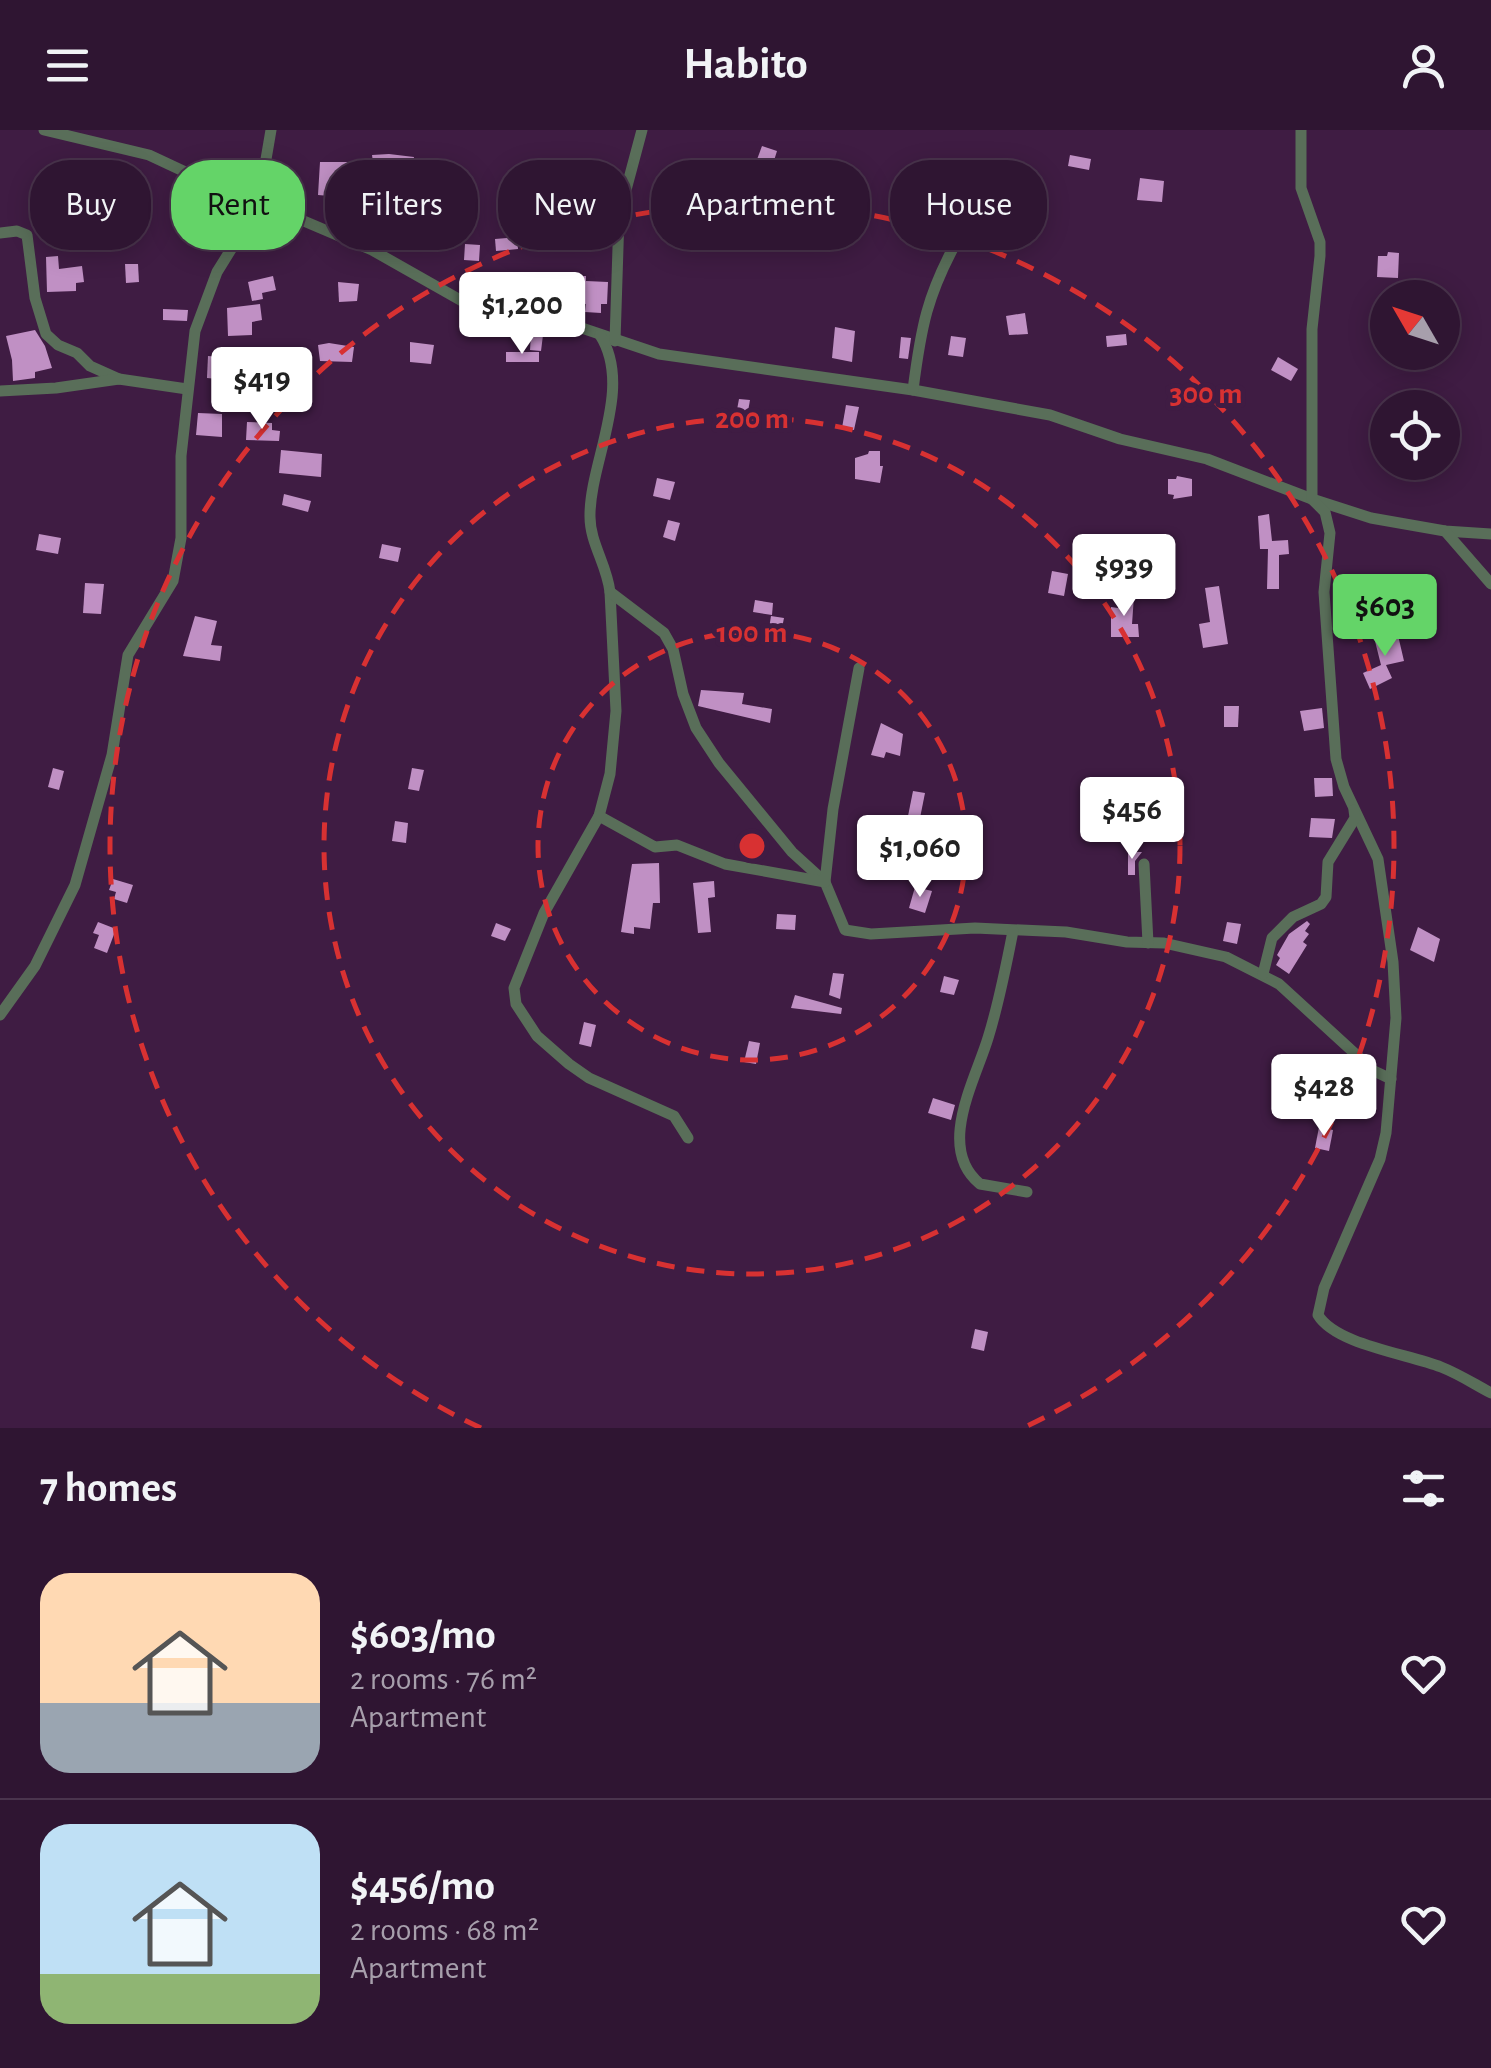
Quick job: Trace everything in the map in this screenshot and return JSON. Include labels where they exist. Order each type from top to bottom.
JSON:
[{"type":"street","points":[[44,130],[149,155],[171,165]]},
{"type":"street","points":[[266,160],[271,130]]},
{"type":"street","points":[[614,341],[619,216],[642,130]]},
{"type":"street","points":[[1301,130],[1301,188],[1320,242],[1313,306],[1312,500],[1324,512],[1330,533],[1324,592],[1333,734],[1336,759],[1353,807],[1378,859],[1392,949],[1396,1018],[1386,1133],[1380,1159],[1324,1288],[1317,1309],[1318,1320],[1358,1340],[1444,1368],[1491,1393]]},
{"type":"street","points":[[305,221],[372,250],[462,301],[562,321],[659,354],[914,390],[1050,415],[1120,439],[1208,459],[1312,500],[1390,523],[1491,534]]},
{"type":"street","points":[[0,233],[17,231],[27,235],[35,298],[46,334],[90,366],[119,379],[187,389]]},
{"type":"street","points":[[0,1015],[35,966],[75,885],[112,755],[128,656],[173,581],[183,512],[181,456],[195,331],[206,295],[232,250]]},
{"type":"street","points":[[914,390],[930,294],[952,250]]},
{"type":"street","points":[[600,335],[610,358],[610,414],[590,512],[594,541],[610,592],[616,711],[610,774],[599,816],[550,900],[514,988],[516,1004],[536,1036],[588,1078],[674,1116],[688,1138]]},
{"type":"street","points":[[0,391],[119,379]]},
{"type":"street","points":[[1445,531],[1491,584]]},
{"type":"street","points":[[610,592],[664,633],[674,649],[688,712],[708,747],[792,852],[824,882],[846,930],[856,934],[975,928],[1066,932],[1164,943],[1226,957],[1263,974],[1292,995],[1374,1071],[1391,1079]]},
{"type":"street","points":[[824,882],[833,808],[859,668]]},
{"type":"street","points":[[1263,974],[1272,938],[1294,917],[1321,904],[1326,897],[1328,862],[1355,818],[1353,807]]},
{"type":"street","points":[[599,816],[655,848],[677,845],[724,864],[824,882]]},
{"type":"street","points":[[1144,864],[1148,943]]},
{"type":"street","points":[[1013,930],[992,1027],[966,1102],[960,1149],[970,1176],[980,1184],[1027,1192]]},
{"type":"building","points":[[762,146],[777,151],[774,160],[757,160]]},
{"type":"building","points":[[389,154],[414,157],[373,160],[372,155]]},
{"type":"building","points":[[1070,155],[1091,159],[1089,170],[1068,166]]},
{"type":"building","points":[[320,162],[325,162],[325,196],[318,195]]},
{"type":"building","points":[[1140,178],[1164,181],[1162,202],[1137,200]]},
{"type":"building","points":[[480,245],[479,261],[464,260],[465,250],[478,250]]},
{"type":"building","points":[[1388,252],[1399,253],[1398,278],[1377,277],[1378,256],[1387,256]]},
{"type":"building","points":[[58,256],[59,269],[82,266],[84,282],[76,283],[76,291],[47,292],[46,257]]},
{"type":"building","points":[[125,264],[138,264],[139,282],[126,283]]},
{"type":"building","points":[[273,276],[276,290],[262,293],[263,299],[252,301],[248,282]]},
{"type":"building","points":[[575,276],[608,282],[607,304],[601,304],[601,313],[585,312],[586,304],[573,303]]},
{"type":"building","points":[[338,282],[359,284],[357,301],[339,302]]},
{"type":"building","points":[[260,304],[262,320],[252,322],[252,335],[228,336],[227,308]]},
{"type":"building","points":[[163,309],[188,310],[187,321],[163,320]]},
{"type":"building","points":[[1025,313],[1028,334],[1009,335],[1006,316]]},
{"type":"building","points":[[835,327],[855,331],[852,362],[832,358]]},
{"type":"building","points":[[35,330],[52,368],[35,372],[35,378],[13,381],[6,336]]},
{"type":"building","points":[[531,334],[543,335],[541,351],[530,350]]},
{"type":"building","points":[[1126,334],[1127,345],[1107,347],[1106,336]]},
{"type":"building","points":[[951,336],[966,338],[963,357],[948,355]]},
{"type":"building","points":[[901,337],[911,338],[908,359],[899,358]]},
{"type":"building","points":[[410,342],[434,345],[431,364],[410,362]]},
{"type":"building","points":[[318,345],[354,347],[352,362],[320,361]]},
{"type":"building","points":[[294,349],[299,368],[286,371],[281,352]]},
{"type":"building","points":[[506,352],[539,352],[539,362],[506,362]]},
{"type":"building","points":[[208,356],[220,357],[218,379],[207,378]]},
{"type":"building","points":[[1278,357],[1298,369],[1291,381],[1271,370]]},
{"type":"building","points":[[739,399],[750,400],[747,417],[736,415]]},
{"type":"building","points":[[846,405],[859,407],[854,430],[842,428]]},
{"type":"building","points":[[198,413],[222,414],[222,437],[196,435]]},
{"type":"building","points":[[247,422],[272,423],[272,430],[280,431],[279,441],[246,440]]},
{"type":"building","points":[[281,450],[322,454],[321,477],[279,473]]},
{"type":"building","points":[[880,451],[880,483],[855,479],[855,458]]},
{"type":"building","points":[[657,478],[675,482],[670,500],[653,496]]},
{"type":"building","points":[[1168,479],[1192,479],[1192,496],[1173,499],[1174,495],[1168,494]]},
{"type":"building","points":[[284,494],[311,501],[308,512],[282,505]]},
{"type":"building","points":[[1269,514],[1272,541],[1288,540],[1289,554],[1279,555],[1279,589],[1267,589],[1268,549],[1260,549],[1258,516]]},
{"type":"building","points":[[668,520],[680,523],[675,541],[663,537]]},
{"type":"building","points":[[39,534],[61,538],[58,554],[36,550]]},
{"type":"building","points":[[382,544],[401,548],[398,562],[379,558]]},
{"type":"building","points":[[1052,571],[1068,574],[1064,596],[1048,593]]},
{"type":"building","points":[[85,583],[104,584],[101,614],[83,613]]},
{"type":"building","points":[[1219,586],[1228,644],[1203,648],[1199,624],[1210,622],[1205,588]]},
{"type":"building","points":[[1118,595],[1134,596],[1132,624],[1138,624],[1139,637],[1111,637],[1111,607],[1118,608]]},
{"type":"building","points":[[755,600],[773,603],[772,615],[753,612]]},
{"type":"building","points":[[195,616],[217,621],[211,645],[222,646],[220,661],[183,656]]},
{"type":"building","points":[[771,616],[784,618],[780,637],[768,635]]},
{"type":"building","points":[[1397,631],[1404,661],[1386,665],[1392,678],[1370,689],[1363,673],[1381,665],[1374,637]]},
{"type":"building","points":[[701,690],[744,693],[742,704],[772,709],[770,723],[698,706]]},
{"type":"building","points":[[1224,706],[1239,706],[1238,727],[1224,727]]},
{"type":"building","points":[[1322,708],[1324,728],[1304,731],[1300,711]]},
{"type":"building","points":[[881,723],[903,734],[900,756],[886,752],[884,758],[871,755]]},
{"type":"building","points":[[53,768],[64,771],[59,790],[48,787]]},
{"type":"building","points":[[412,768],[424,770],[419,791],[408,789]]},
{"type":"building","points":[[1314,778],[1332,778],[1333,796],[1315,797]]},
{"type":"building","points":[[913,791],[925,793],[920,818],[908,816]]},
{"type":"building","points":[[1311,818],[1335,819],[1332,838],[1309,837]]},
{"type":"building","points":[[395,821],[408,823],[406,843],[392,841]]},
{"type":"building","points":[[1128,852],[1142,852],[1135,861],[1135,875],[1128,875]]},
{"type":"building","points":[[659,863],[660,903],[653,903],[650,929],[634,927],[634,934],[621,932],[632,864]]},
{"type":"building","points":[[113,879],[133,885],[127,903],[114,899],[116,892],[109,890]]},
{"type":"building","points":[[714,881],[715,897],[708,898],[711,932],[698,933],[693,883]]},
{"type":"building","points":[[915,887],[932,891],[925,913],[909,908]]},
{"type":"building","points":[[777,914],[796,915],[795,930],[776,929]]},
{"type":"building","points":[[1307,921],[1310,924],[1305,931],[1309,934],[1303,942],[1307,945],[1289,974],[1276,965],[1280,958],[1277,955],[1289,934]]},
{"type":"building","points":[[98,922],[116,929],[107,953],[94,948],[99,935],[93,933]]},
{"type":"building","points":[[1227,922],[1241,924],[1237,944],[1223,941]]},
{"type":"building","points":[[496,923],[511,929],[505,941],[491,936]]},
{"type":"building","points":[[1418,927],[1440,939],[1434,962],[1410,950]]},
{"type":"building","points":[[833,973],[844,974],[840,999],[829,995]]},
{"type":"building","points":[[944,976],[959,980],[954,995],[940,992]]},
{"type":"building","points":[[795,995],[842,1008],[841,1014],[791,1008]]},
{"type":"building","points":[[584,1022],[596,1025],[591,1047],[579,1044]]},
{"type":"building","points":[[749,1041],[760,1043],[756,1064],[744,1062]]},
{"type":"building","points":[[933,1098],[955,1105],[951,1120],[928,1113]]},
{"type":"building","points":[[1319,1127],[1333,1130],[1329,1151],[1315,1148]]},
{"type":"building","points":[[975,1329],[988,1332],[984,1351],[971,1348]]}]
